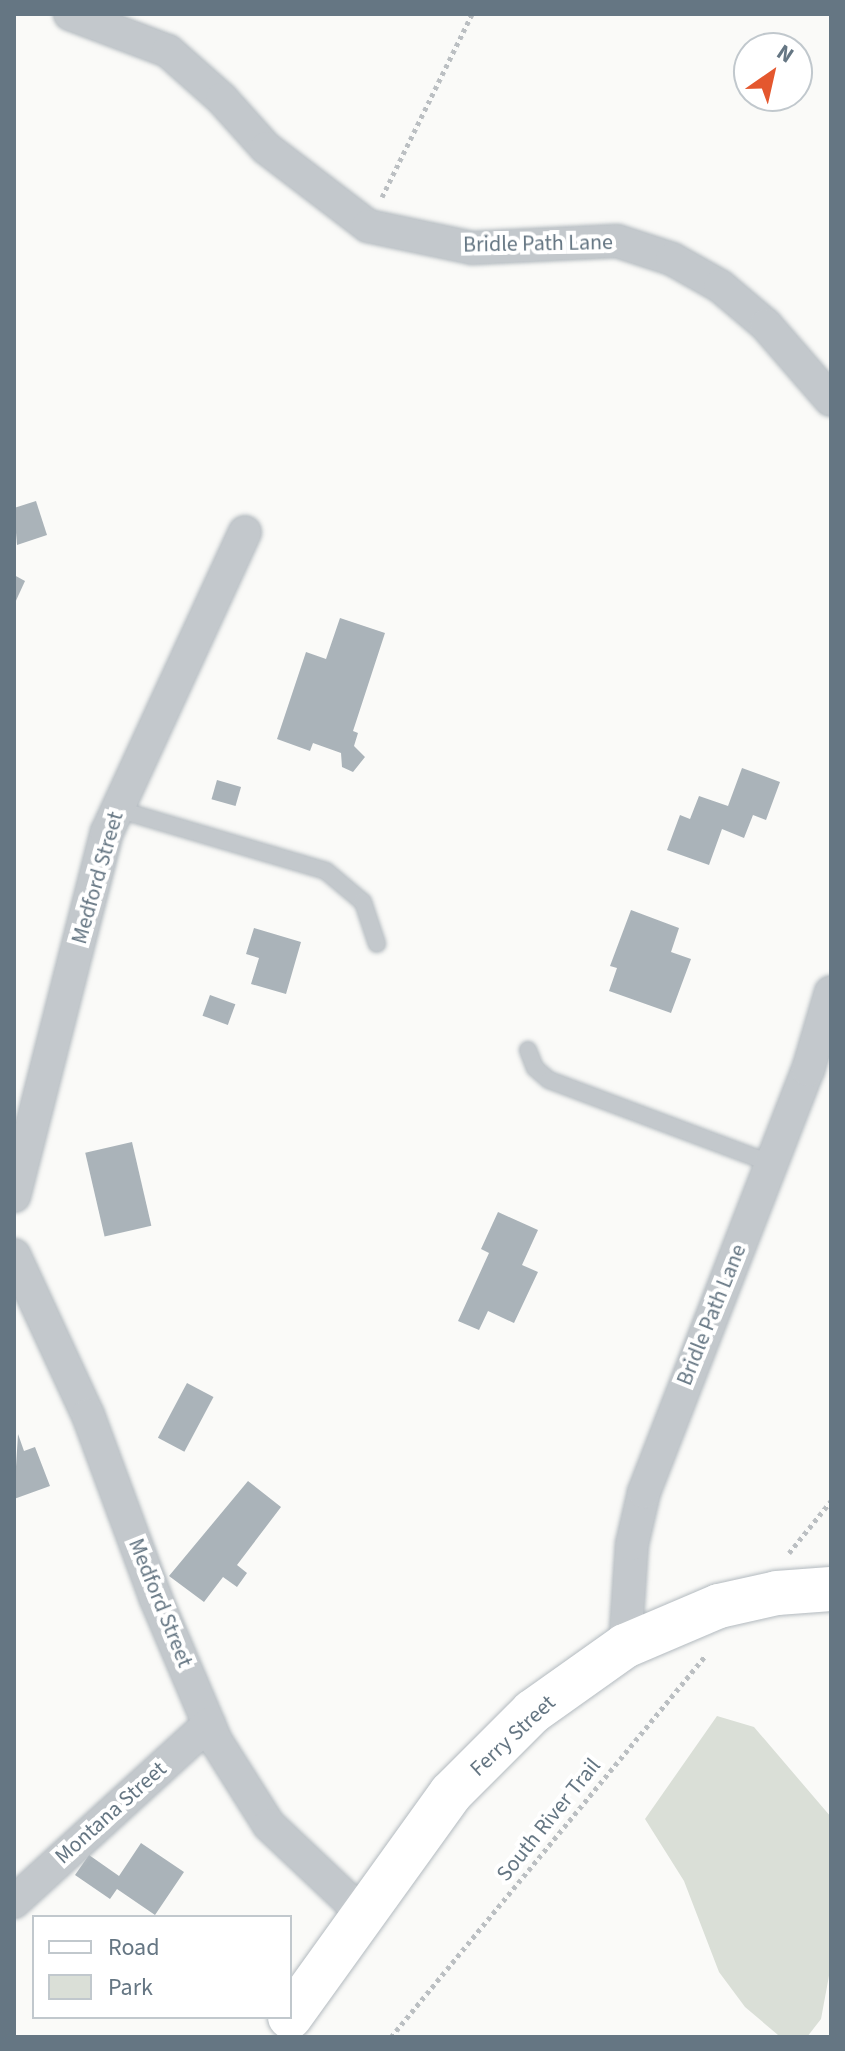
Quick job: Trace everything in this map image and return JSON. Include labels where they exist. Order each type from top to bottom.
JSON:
[{"type":"main road","name":"Ferry Street","points":[[292,2014],[451,1793],[532,1712],[625,1646],[719,1606],[777,1593],[831,1589]]},
{"type":"main road","name":"Ferry Street","points":[[276,2037],[289,2019]]},
{"type":"street","name":"Bridle Path Lane","points":[[70,14],[168,51],[222,99],[266,148],[368,226],[472,248],[617,241],[672,259],[720,286],[766,325],[831,400]]},
{"type":"street","name":"Medford Street","points":[[14,1196],[107,832],[245,532]]},
{"type":"street","name":"Bridle Path Lane","points":[[625,1646],[632,1544],[644,1492],[773,1164],[831,992]]},
{"type":"street","name":"Medford Street","points":[[14,1255],[76,1387],[209,1724],[269,1825],[363,1914]]},
{"type":"street","name":"Montana Street","points":[[14,1902],[209,1724]]},
{"type":"lane","points":[[117,809],[326,871],[363,902],[377,944]]},
{"type":"lane","points":[[528,1050],[535,1068],[549,1080],[773,1164]]},
{"type":"path","points":[[368,226],[472,14]]},
{"type":"path","points":[[781,1563],[831,1501]]},
{"type":"path","name":"South River Trail","points":[[391,2037],[712,1647]]},
{"type":"green space","points":[[717,1716],[754,1727],[831,1817],[831,1965],[821,2019],[807,2037],[778,2035],[745,2007],[719,1972],[684,1881],[645,1819]]},
{"type":"building","points":[[36,501],[47,535],[17,545],[14,508]]},
{"type":"building","points":[[14,575],[25,581],[14,605]]},
{"type":"building","points":[[340,618],[385,633],[353,731],[358,733],[354,746],[365,757],[353,772],[342,767],[341,753],[313,743],[310,751],[277,739],[306,652],[326,659]]},
{"type":"building","points":[[742,768],[780,782],[766,820],[753,815],[744,838],[722,829],[709,865],[667,850],[680,815],[690,819],[699,796],[728,806]]},
{"type":"building","points":[[217,780],[241,787],[236,806],[211,799]]},
{"type":"building","points":[[631,910],[679,928],[671,952],[691,959],[671,1013],[609,991],[617,968],[610,966]]},
{"type":"building","points":[[254,928],[301,942],[286,994],[251,984],[259,958],[246,954]]},
{"type":"building","points":[[210,995],[235,1004],[228,1025],[202,1016]]},
{"type":"building","points":[[132,1142],[151,1226],[105,1237],[85,1153]]},
{"type":"building","points":[[498,1212],[538,1230],[522,1265],[538,1272],[514,1323],[488,1311],[479,1330],[458,1321],[489,1253],[481,1249]]},
{"type":"building","points":[[187,1383],[213,1397],[184,1452],[158,1438]]},
{"type":"building","points":[[18,1434],[24,1451],[35,1447],[50,1486],[14,1499]]},
{"type":"building","points":[[248,1481],[281,1507],[237,1565],[247,1573],[237,1587],[223,1577],[204,1602],[169,1576]]},
{"type":"building","points":[[141,1843],[184,1872],[155,1915],[117,1889],[110,1899],[75,1875],[89,1855],[119,1876]]}]
